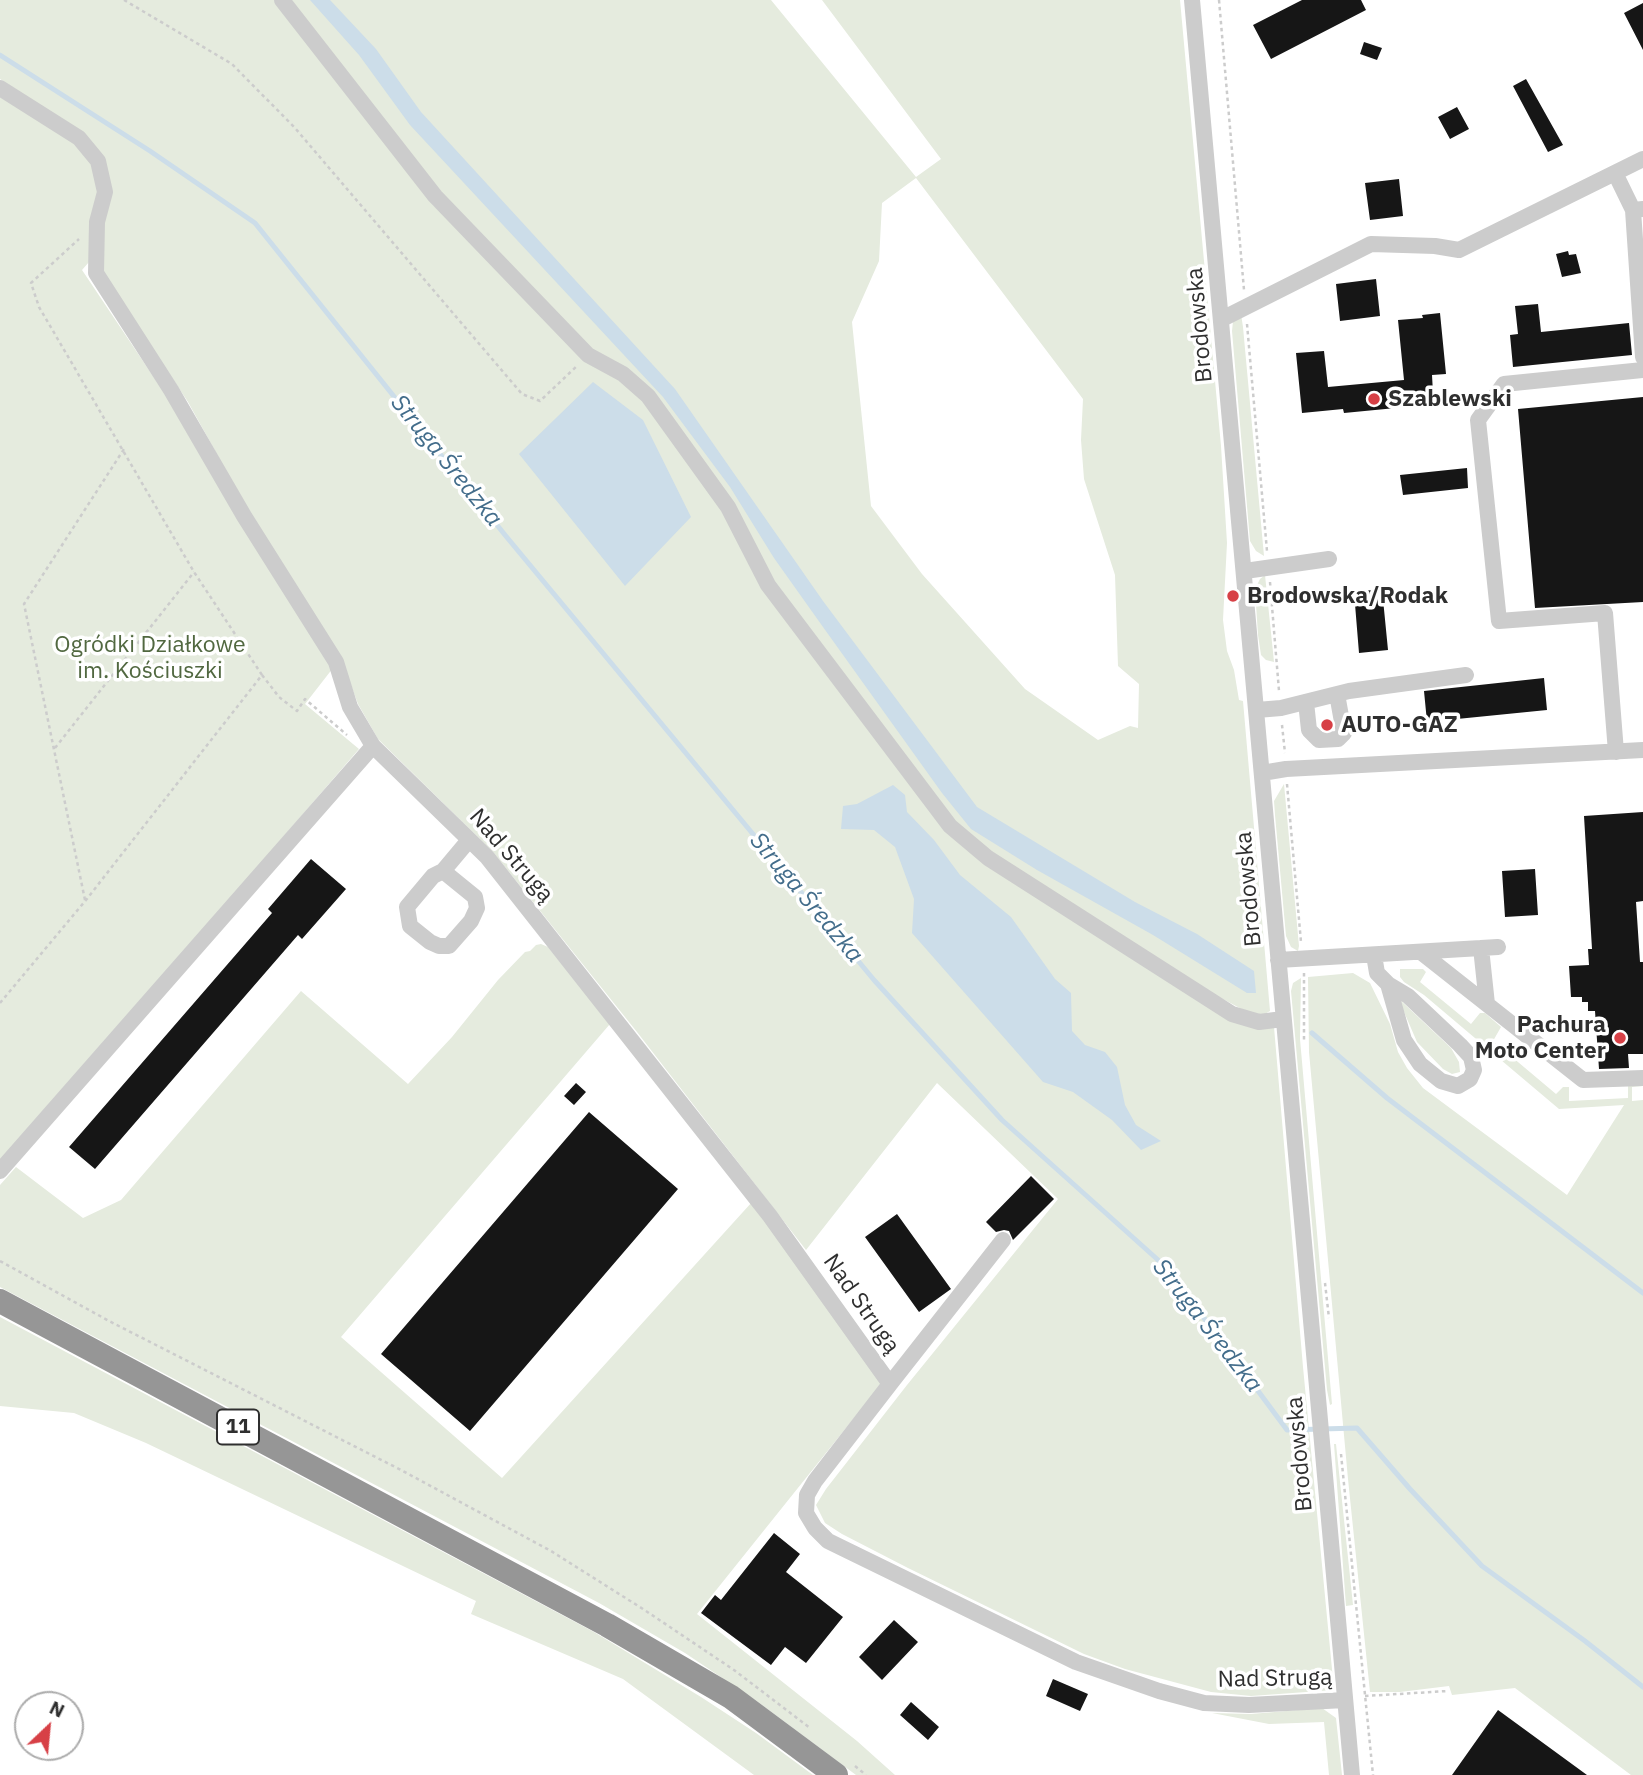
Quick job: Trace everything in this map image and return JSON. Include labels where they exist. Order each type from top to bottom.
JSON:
[{"type":"highway","name":"11","points":[[0,1301],[607,1625],[731,1698],[846,1771]]},
{"type":"street","points":[[282,0],[435,196],[588,355],[622,374],[648,396],[728,507],[768,585],[950,826],[988,858],[1232,1014],[1259,1022],[1283,1022]]},
{"type":"street","name":"Brodowska","points":[[1192,0],[1352,1775]]},
{"type":"street","name":"Nad Strugą","points":[[0,88],[79,138],[98,161],[105,192],[97,222],[96,273],[171,390],[243,516],[336,662],[350,707],[370,749],[486,857],[770,1216],[890,1384],[807,1495],[806,1513],[815,1528],[828,1541],[1076,1662],[1159,1692],[1204,1703],[1248,1705],[1345,1698]]},
{"type":"street","points":[[1222,319],[1371,244],[1435,246],[1459,250],[1643,159]]},
{"type":"street","points":[[1615,173],[1638,209],[1643,357]]},
{"type":"street","points":[[1616,752],[1605,613],[1499,621],[1478,420],[1504,384],[1643,370]]},
{"type":"street","points":[[1245,570],[1329,559]]},
{"type":"street","points":[[1256,710],[1281,708],[1337,694],[1466,675]]},
{"type":"street","points":[[1306,702],[1309,730],[1319,740],[1338,739],[1344,733],[1337,694]]},
{"type":"street","points":[[0,1171],[370,749]]},
{"type":"street","points":[[1262,773],[1286,769],[1643,750]]},
{"type":"street","points":[[443,871],[475,897],[477,908],[471,921],[449,946],[430,942],[410,926],[407,907],[433,876],[443,871],[470,840]]},
{"type":"street","points":[[1278,968],[1302,959],[1489,947],[1487,1004]]},
{"type":"street","points":[[1422,953],[1583,1080],[1643,1078]]},
{"type":"street","points":[[1374,955],[1377,972],[1388,984],[1408,996],[1471,1057],[1475,1070],[1470,1079],[1458,1086],[1441,1081],[1420,1064],[1405,1040],[1388,984]]},
{"type":"street","points":[[890,1384],[1003,1240]]},
{"type":"path","points":[[124,0],[232,64],[295,128],[522,394],[540,401],[588,355]]},
{"type":"path","points":[[1219,0],[1305,986],[1303,1032]]},
{"type":"path","points":[[97,222],[31,283],[39,307],[194,572],[262,675],[279,697],[297,711],[305,699],[370,749]]},
{"type":"path","points":[[86,900],[24,604],[124,449]]},
{"type":"path","points":[[54,750],[194,572]]},
{"type":"path","points":[[0,1003],[86,900],[262,675]]},
{"type":"path","points":[[0,1261],[551,1551],[734,1670],[816,1733]]},
{"type":"path","points":[[1340,1450],[1373,1775]]},
{"type":"path","points":[[1345,1698],[1448,1690]]},
{"type":"path","points":[[846,1771],[866,1775]]},
{"type":"green space","points":[[0,0],[274,0],[433,205],[644,400],[947,829],[1230,1020],[1274,1027],[1334,1690],[1251,1696],[1211,1692],[1125,1669],[1084,1654],[908,1568],[825,1523],[816,1505],[826,1489],[1058,1199],[937,1083],[806,1250],[493,852],[378,739],[358,704],[341,658],[248,510],[188,402],[103,273],[101,155],[48,110],[0,79]]},
{"type":"green space","points":[[289,0],[771,0],[916,177],[941,159],[822,0],[1180,0],[1221,446],[1227,543],[1223,620],[1227,651],[1234,670],[1239,700],[1243,701],[1270,1011],[1263,1015],[1249,1013],[1195,984],[966,835],[804,628],[674,423],[591,352],[426,176]],"holes":[[[916,178],[1083,399],[1081,440],[1084,479],[1115,575],[1118,666],[1139,684],[1138,728],[1130,726],[1098,740],[1025,689],[922,574],[871,506],[852,322],[879,261],[882,203]]]},
{"type":"green space","name":"Ogródki Działkowe im. Kościuszki","points":[[0,94],[75,142],[93,163],[99,190],[89,262],[82,270],[173,406],[333,668],[305,704],[359,749],[71,1083],[0,1160]]},
{"type":"green space","points":[[1241,314],[1264,556],[1256,551],[1250,541],[1232,331],[1233,321]]},
{"type":"green space","points":[[1265,575],[1274,662],[1261,655],[1258,635],[1255,589]]},
{"type":"green space","points":[[1284,784],[1298,951],[1291,947],[1286,936],[1275,815],[1274,801]]},
{"type":"green space","points":[[541,944],[548,947],[610,1024],[341,1337],[502,1478],[752,1202],[882,1383],[697,1614],[857,1741],[895,1775],[856,1775],[758,1702],[685,1653],[599,1603],[0,1287],[0,1185],[16,1167],[83,1218],[121,1200],[301,991],[408,1084],[452,1037],[498,980],[525,952]]},
{"type":"green space","points":[[1400,969],[1423,969],[1426,972],[1420,982],[1471,1024],[1480,1013],[1485,1013],[1501,1027],[1493,1041],[1556,1094],[1563,1087],[1569,1087],[1569,1101],[1628,1098],[1628,1084],[1643,1086],[1632,1087],[1632,1101],[1643,1100],[1643,1775],[1631,1775],[1515,1688],[1452,1695],[1449,1686],[1400,1692],[1370,1692],[1309,1052],[1308,977],[1353,973],[1370,983],[1390,1024],[1398,1052],[1423,1088],[1567,1195],[1624,1105],[1559,1109],[1424,995],[1404,982],[1400,977]]},
{"type":"green space","points":[[1301,978],[1300,1039],[1330,1405],[1291,991],[1293,983]]},
{"type":"green space","points":[[1398,998],[1451,1048],[1459,1062],[1460,1072],[1452,1074],[1443,1069],[1417,1042]]},
{"type":"green space","points":[[0,1317],[594,1632],[701,1697],[813,1775],[754,1775],[623,1679],[471,1614],[476,1601],[146,1443],[74,1413],[0,1406]]},
{"type":"green space","points":[[1334,1444],[1353,1605],[1346,1606]]},
{"type":"green space","points":[[1322,1708],[1336,1718],[1342,1775],[1329,1775],[1324,1722],[1269,1724],[1212,1713],[1251,1714]]},
{"type":"water","points":[[310,0],[330,0],[376,49],[421,112],[675,389],[823,601],[977,807],[1135,902],[1197,934],[1254,971],[1256,993],[1247,993],[971,829],[942,793],[823,627],[774,558],[730,487],[663,397],[410,125],[359,55]]},
{"type":"water","points":[[593,382],[643,420],[691,517],[625,586],[519,454]]},
{"type":"water","points":[[893,785],[905,795],[907,812],[934,840],[960,875],[1011,917],[1055,979],[1071,993],[1072,1031],[1085,1045],[1105,1052],[1117,1067],[1125,1105],[1136,1125],[1161,1141],[1141,1150],[1112,1120],[1073,1092],[1043,1082],[912,933],[914,899],[895,847],[874,830],[841,829],[843,806],[857,804]]},
{"type":"building","points":[[1302,0],[1361,0],[1366,10],[1271,59],[1253,25]]},
{"type":"building","points":[[1643,3],[1643,50],[1624,13]]},
{"type":"building","points":[[1364,42],[1382,48],[1377,60],[1360,54]]},
{"type":"building","points":[[1526,79],[1563,145],[1548,152],[1513,86]]},
{"type":"building","points":[[1457,107],[1469,129],[1450,139],[1438,117]]},
{"type":"building","points":[[1399,179],[1403,216],[1370,220],[1365,183]]},
{"type":"building","points":[[1568,251],[1569,255],[1576,254],[1581,273],[1562,277],[1556,254]]},
{"type":"building","points":[[1376,279],[1380,316],[1340,321],[1336,284]]},
{"type":"building","points":[[1538,304],[1541,332],[1629,323],[1632,355],[1513,367],[1510,335],[1518,334],[1515,306]]},
{"type":"building","points":[[1440,313],[1446,374],[1432,375],[1433,393],[1405,395],[1406,407],[1344,413],[1343,409],[1302,413],[1296,353],[1324,351],[1328,387],[1404,380],[1398,320],[1423,318],[1422,315]]},
{"type":"building","points":[[1643,397],[1643,602],[1535,608],[1518,409]]},
{"type":"building","points":[[1467,468],[1468,488],[1403,495],[1400,475]]},
{"type":"building","points":[[1382,589],[1388,650],[1359,653],[1354,592]]},
{"type":"building","points":[[1544,678],[1547,710],[1427,722],[1424,691]]},
{"type":"building","points":[[1643,812],[1643,901],[1636,902],[1640,962],[1643,962],[1643,1054],[1628,1054],[1629,1068],[1599,1069],[1595,1011],[1588,1011],[1588,1002],[1582,1002],[1582,997],[1571,997],[1569,966],[1589,965],[1588,949],[1592,949],[1584,816]]},
{"type":"building","points":[[311,859],[346,889],[302,939],[298,935],[95,1169],[69,1147],[272,913],[268,909]]},
{"type":"building","points":[[1535,869],[1538,915],[1505,917],[1502,871]]},
{"type":"building","points":[[576,1083],[586,1092],[574,1105],[564,1096]]},
{"type":"building","points":[[589,1112],[678,1189],[470,1431],[381,1354]]},
{"type":"building","points":[[1031,1176],[1054,1199],[1013,1240],[1009,1231],[996,1232],[986,1222]]},
{"type":"building","points":[[897,1214],[951,1289],[919,1312],[865,1237]]},
{"type":"building","points":[[774,1533],[800,1554],[786,1572],[843,1617],[806,1663],[785,1647],[771,1665],[701,1613],[715,1595],[721,1600]]},
{"type":"building","points":[[894,1620],[918,1642],[882,1680],[859,1657]]},
{"type":"building","points":[[1053,1679],[1088,1694],[1080,1711],[1046,1696]]},
{"type":"building","points":[[911,1702],[939,1727],[928,1740],[900,1715]]},
{"type":"building","points":[[1498,1710],[1587,1775],[1452,1775]]},
{"type":"waterway","name":"Struga Średzka","points":[[0,55],[150,151],[255,223],[505,535],[874,980],[1002,1120],[1167,1268],[1287,1430],[1357,1428],[1482,1566],[1643,1687]]},
{"type":"waterway","points":[[1312,1033],[1387,1098],[1643,1293]]},
{"type":"place","name":"Szablewski","points":[[1374,399]]},
{"type":"place","name":"Brodowska/Rodak","points":[[1233,596]]},
{"type":"place","name":"AUTO-GAZ","points":[[1327,725]]},
{"type":"place","name":"Pachura Moto Center","points":[[1620,1038]]}]
